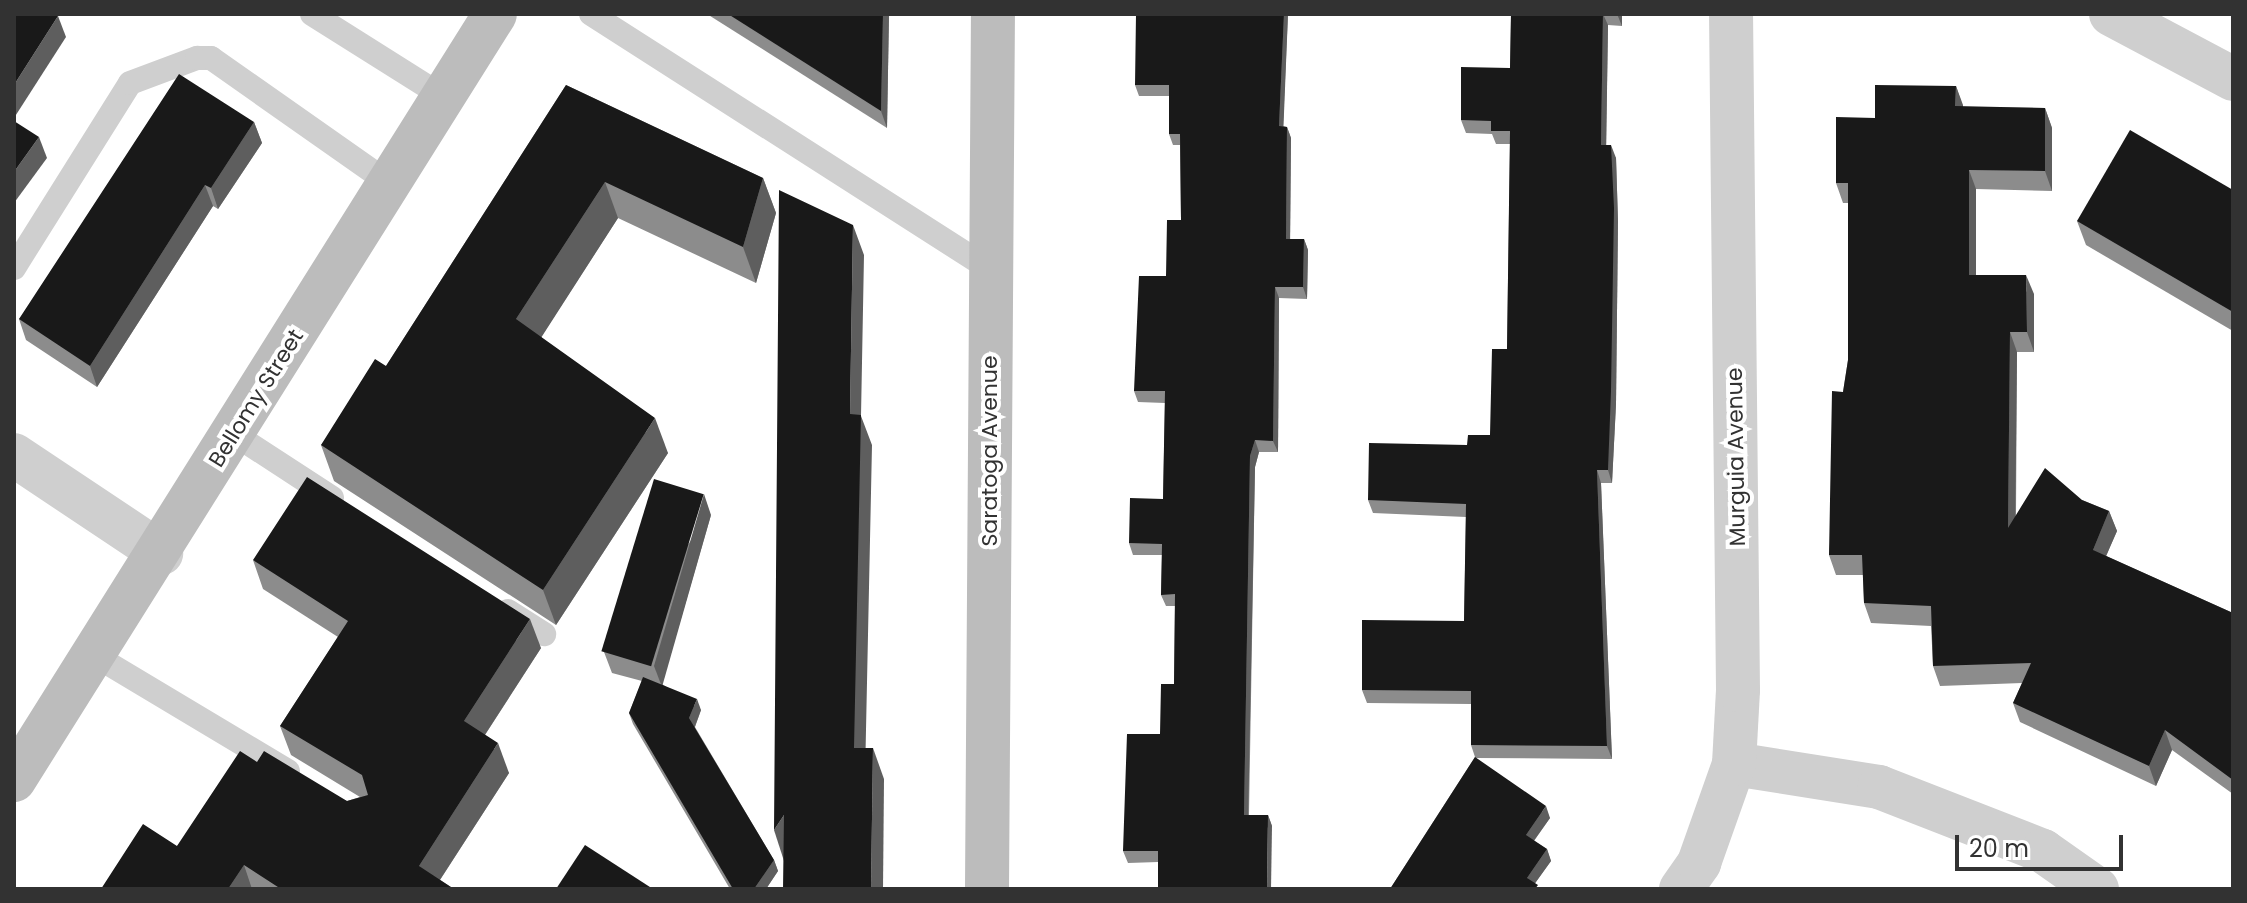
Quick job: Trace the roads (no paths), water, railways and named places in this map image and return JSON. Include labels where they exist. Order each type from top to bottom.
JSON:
[{"type":"main road","name":"Bellomy Street","points":[[14,780],[161,553],[495,14]]},
{"type":"main road","name":"Saratoga Avenue","points":[[987,889],[993,14]]},
{"type":"street","name":"Murguia Avenue","points":[[1681,889],[1699,863],[1734,764],[1731,14]]},
{"type":"street","points":[[2111,14],[2233,79]]},
{"type":"street","points":[[14,455],[161,553]]},
{"type":"street","points":[[1734,764],[1879,787],[2043,851],[2097,889]]},
{"type":"lane","points":[[312,14],[444,97]]},
{"type":"lane","points":[[591,14],[991,270]]},
{"type":"lane","points":[[14,268],[130,83],[197,58],[211,58],[390,184]]},
{"type":"lane","points":[[234,434],[352,511]]},
{"type":"lane","points":[[480,593],[544,634]]},
{"type":"lane","points":[[94,655],[311,785]]}]
